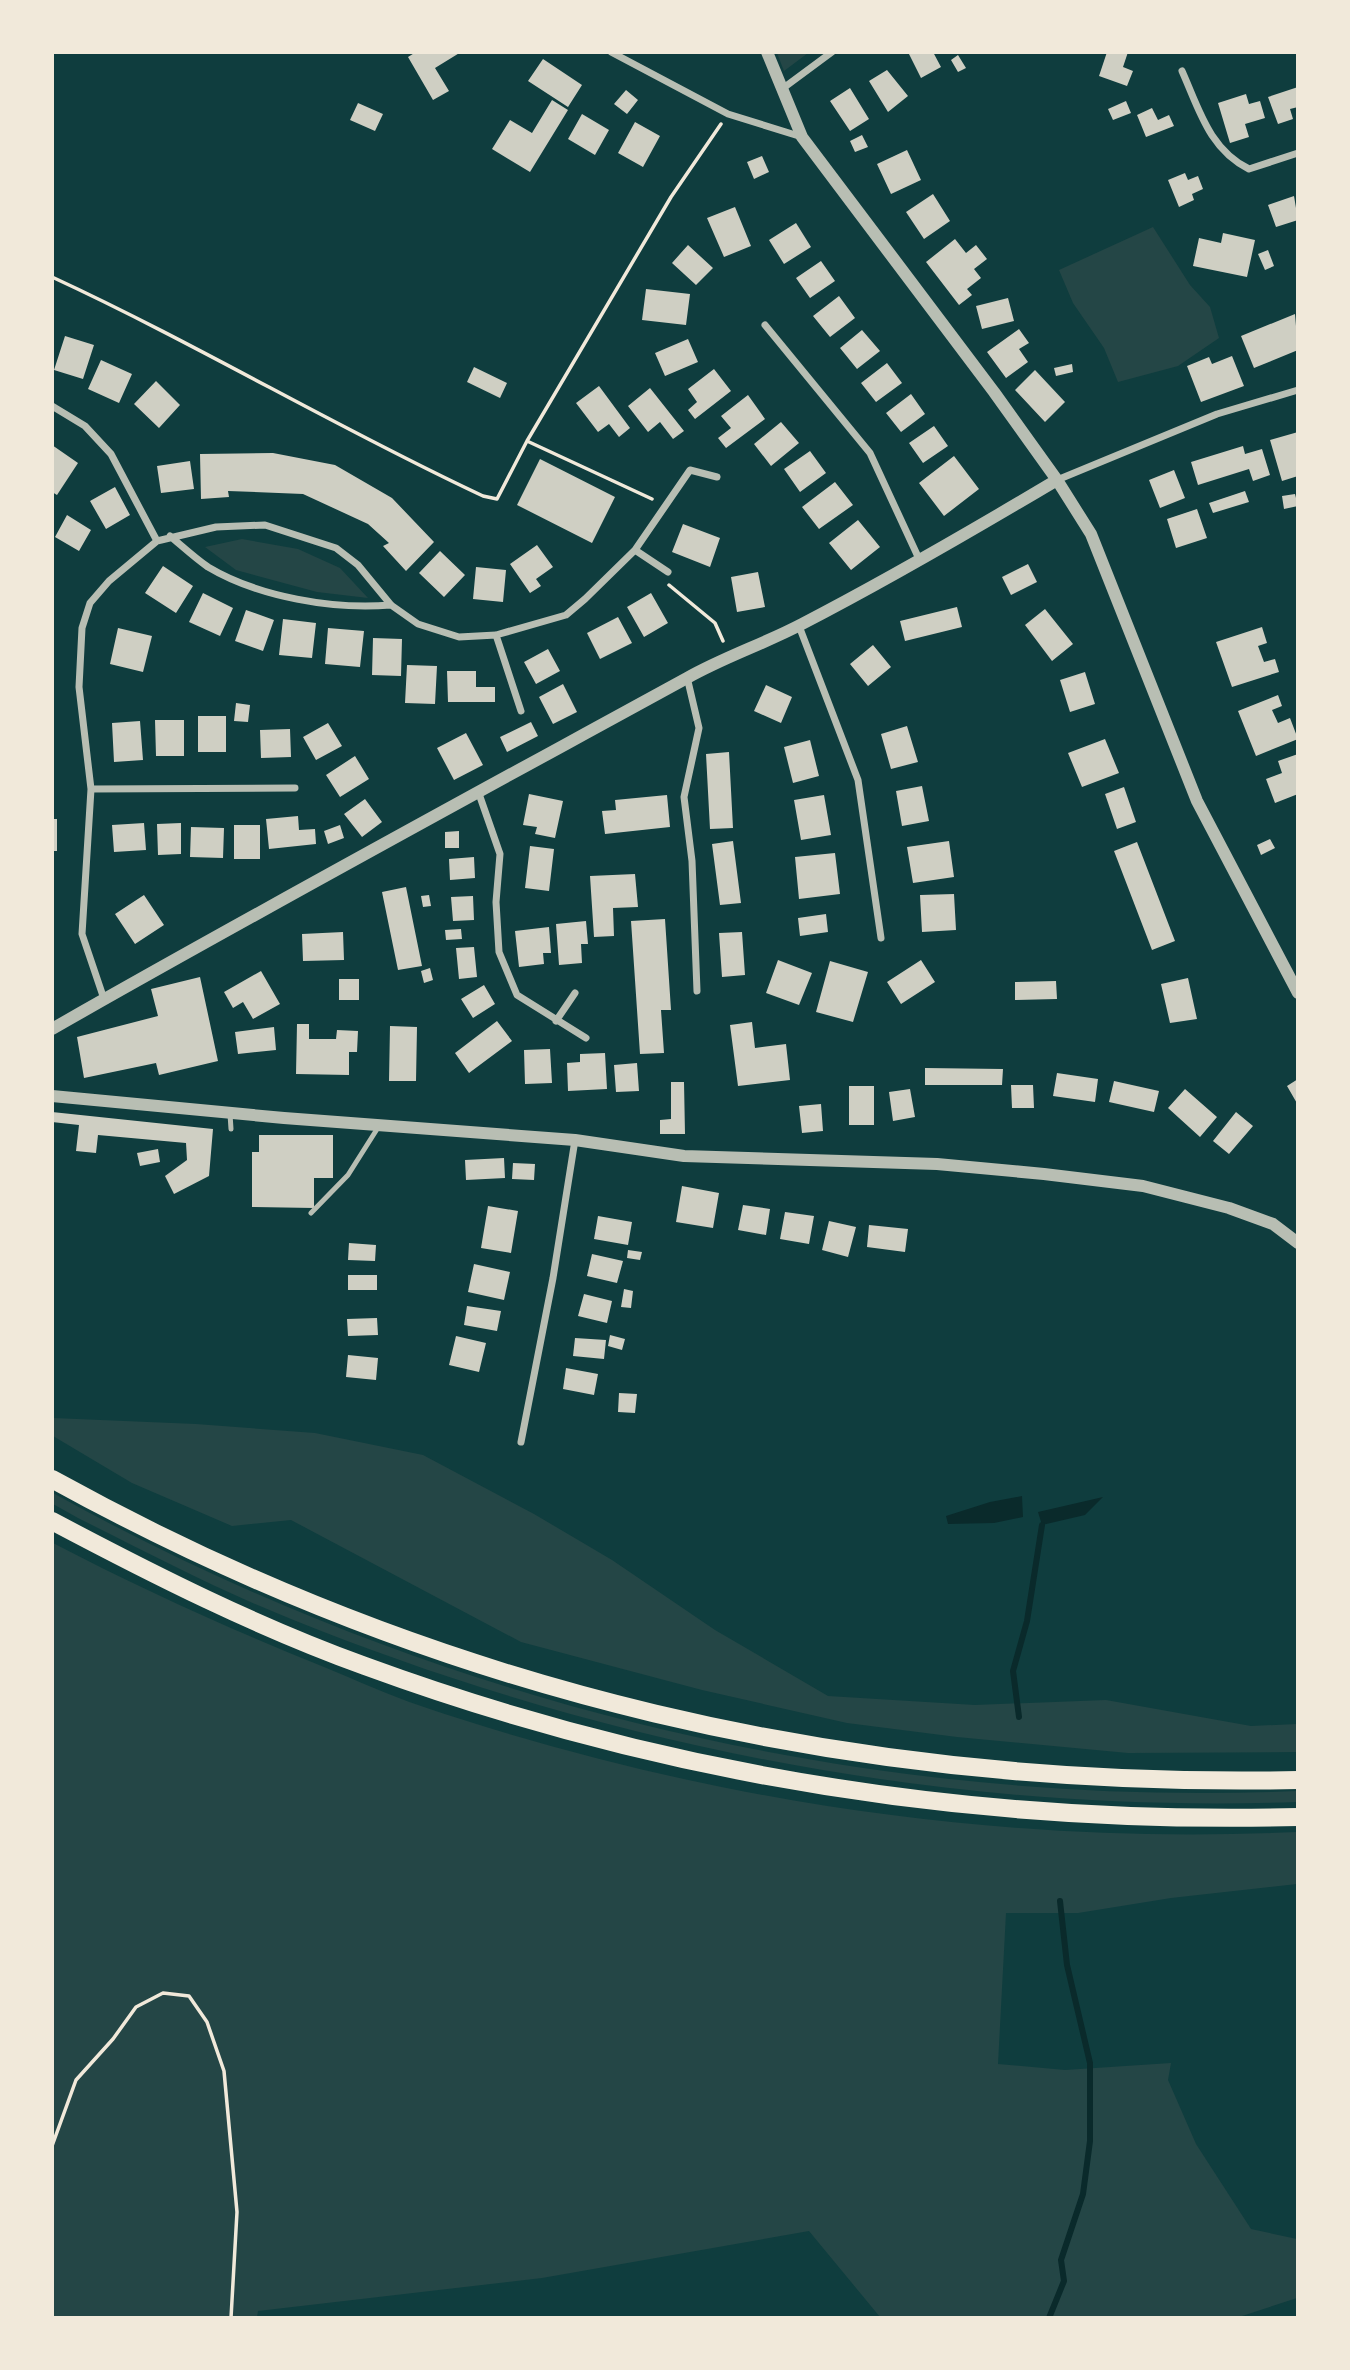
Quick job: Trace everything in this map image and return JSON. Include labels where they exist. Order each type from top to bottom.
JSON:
[{"type":"highway","points":[[52,1479],[162,1536],[361,1624],[474,1664],[626,1708],[805,1746],[993,1772],[1152,1781],[1297,1780]]},
{"type":"highway","points":[[52,1521],[188,1590],[363,1665],[492,1709],[658,1755],[823,1787],[971,1807],[1140,1819],[1297,1817]]},
{"type":"street","points":[[611,52],[728,114],[802,137]]},
{"type":"street","points":[[766,52],[802,137],[1057,480],[1091,534],[1198,801],[1297,993]]},
{"type":"street","points":[[782,89],[832,52]]},
{"type":"street","points":[[1182,71],[1212,139],[1234,162],[1249,169],[1297,153]]},
{"type":"street","points":[[765,325],[870,453],[920,561]]},
{"type":"street","points":[[52,1029],[478,791],[632,710],[687,677],[799,626],[920,561],[1057,480],[1217,414],[1297,390]]},
{"type":"street","points":[[52,406],[85,426],[111,454],[157,541]]},
{"type":"street","points":[[104,999],[82,934],[91,789],[79,687],[82,628],[90,603],[109,581],[157,541],[170,536],[216,527],[265,525],[336,548],[358,565],[391,605],[418,624],[459,637],[496,635],[566,615],[635,550],[690,470],[717,477]]},
{"type":"street","points":[[170,536],[208,567],[264,592],[358,608],[391,605]]},
{"type":"street","points":[[635,550],[668,572]]},
{"type":"street","points":[[799,626],[858,780],[881,938]]},
{"type":"street","points":[[496,635],[521,711]]},
{"type":"street","points":[[687,677],[699,728],[684,797],[692,860],[697,991]]},
{"type":"street","points":[[91,789],[295,788]]},
{"type":"street","points":[[478,791],[500,854],[496,902],[499,953],[517,995],[586,1038]]},
{"type":"street","points":[[556,1021],[575,993]]},
{"type":"street","points":[[52,1096],[229,1114],[575,1140],[684,1156],[937,1164],[1143,1186],[1230,1208],[1273,1224],[1297,1243]]},
{"type":"street","points":[[521,1442],[553,1278],[575,1140]]},
{"type":"lane","points":[[229,1114],[231,1129]]},
{"type":"lane","points":[[311,1213],[348,1175],[379,1126]]},
{"type":"path","points":[[52,277],[152,323],[339,427],[483,496],[497,499],[527,440],[671,197],[728,114]]},
{"type":"path","points":[[527,440],[666,506]]},
{"type":"path","points":[[668,572],[665,582],[715,623],[730,656]]},
{"type":"path","points":[[52,2146],[76,2080],[113,2039],[136,2007],[163,1993],[189,1996],[207,2022],[224,2071],[237,2212],[231,2318]]},
{"type":"shaded area","points":[[777,53],[808,53],[784,71]]},
{"type":"shaded area","points":[[1153,227],[1190,285],[1210,307],[1219,338],[1178,366],[1118,382],[1104,348],[1073,303],[1059,270]]},
{"type":"shaded area","points":[[242,539],[298,549],[340,568],[368,598],[317,592],[236,570],[205,547]]},
{"type":"shaded area","points":[[53,1418],[196,1424],[315,1433],[423,1455],[534,1514],[612,1560],[715,1630],[828,1696],[975,1705],[1106,1700],[1251,1726],[1297,1724],[1297,1752],[1128,1753],[957,1737],[847,1723],[702,1690],[521,1642],[291,1520],[232,1526],[132,1483],[53,1436]]},
{"type":"shaded area","points":[[53,1493],[197,1567],[346,1631],[499,1684],[655,1728],[813,1760],[974,1782],[1135,1792],[1297,1791],[1297,1802],[1168,1803],[1039,1797],[911,1783],[785,1763],[659,1737],[535,1704],[412,1664],[291,1619],[210,1584],[78,1518],[53,1504]]},
{"type":"shaded area","points":[[1022,1496],[1023,1517],[994,1523],[948,1524],[946,1516],[990,1502]]},
{"type":"shaded area","points":[[1103,1497],[1085,1515],[1042,1525],[1038,1512]]},
{"type":"shaded area","points":[[53,1543],[187,1608],[396,1697],[527,1739],[635,1768],[743,1791],[853,1810],[964,1823],[1075,1832],[1186,1835],[1297,1832],[1297,1884],[1171,1898],[1078,1913],[1006,1913],[998,2064],[1065,2070],[1171,2063],[1168,2080],[1196,2144],[1251,2229],[1297,2239],[1297,2298],[1236,2318],[880,2317],[809,2231],[542,2278],[258,2311],[257,2317],[53,2317]]},
{"type":"building","points":[[416,52],[461,52],[435,68],[449,91],[433,100],[408,57]]},
{"type":"building","points":[[908,52],[933,52],[941,67],[921,78]]},
{"type":"building","points":[[1107,52],[1128,52],[1123,67],[1133,71],[1127,86],[1099,76]]},
{"type":"building","points":[[958,55],[966,68],[958,72],[951,60]]},
{"type":"building","points":[[543,59],[582,85],[568,107],[528,81]]},
{"type":"building","points":[[887,70],[908,96],[888,112],[869,81]]},
{"type":"building","points":[[1298,87],[1298,107],[1290,109],[1293,119],[1278,124],[1268,97]]},
{"type":"building","points":[[850,88],[869,119],[850,131],[830,101]]},
{"type":"building","points":[[626,90],[638,100],[627,114],[614,104]]},
{"type":"building","points":[[1246,94],[1249,104],[1260,101],[1265,118],[1245,124],[1249,137],[1230,143],[1218,103]]},
{"type":"building","points":[[552,100],[568,110],[530,172],[492,149],[510,120],[532,133]]},
{"type":"building","points":[[1126,101],[1131,113],[1113,120],[1108,109]]},
{"type":"building","points":[[358,103],[383,114],[375,131],[350,120]]},
{"type":"building","points":[[1152,108],[1158,120],[1169,115],[1174,126],[1146,137],[1137,115]]},
{"type":"building","points":[[582,114],[609,130],[595,155],[568,139]]},
{"type":"building","points":[[635,122],[660,136],[643,167],[618,153]]},
{"type":"building","points":[[862,135],[868,147],[855,152],[850,141]]},
{"type":"building","points":[[907,150],[921,180],[891,194],[877,164]]},
{"type":"building","points":[[762,156],[769,172],[754,179],[747,162]]},
{"type":"building","points":[[1185,173],[1188,180],[1198,176],[1203,189],[1192,194],[1194,200],[1179,207],[1168,180]]},
{"type":"building","points":[[933,194],[950,221],[924,239],[906,212]]},
{"type":"building","points":[[1294,196],[1298,220],[1276,227],[1268,205]]},
{"type":"building","points":[[735,207],[751,246],[724,257],[707,218]]},
{"type":"building","points":[[796,223],[811,247],[784,264],[769,240]]},
{"type":"building","points":[[1223,233],[1255,240],[1247,277],[1193,266],[1199,238],[1221,243]]},
{"type":"building","points":[[955,239],[966,253],[976,245],[987,259],[974,269],[981,278],[967,289],[972,295],[959,305],[926,262]]},
{"type":"building","points":[[688,245],[713,268],[696,285],[672,263]]},
{"type":"building","points":[[1268,250],[1274,266],[1265,270],[1258,254]]},
{"type":"building","points":[[821,261],[835,281],[810,298],[796,278]]},
{"type":"building","points":[[646,289],[690,294],[686,325],[642,320]]},
{"type":"building","points":[[839,296],[855,318],[830,337],[813,316]]},
{"type":"building","points":[[1008,298],[1014,321],[982,329],[976,306]]},
{"type":"building","points":[[1295,314],[1298,350],[1254,368],[1241,336]]},
{"type":"building","points":[[1019,329],[1029,343],[1019,349],[1028,362],[1006,378],[987,352]]},
{"type":"building","points":[[862,330],[880,351],[857,369],[840,348]]},
{"type":"building","points":[[65,336],[94,345],[83,379],[54,370]]},
{"type":"building","points":[[688,339],[698,362],[665,376],[655,353]]},
{"type":"building","points":[[1232,356],[1244,386],[1201,402],[1187,366],[1209,357],[1212,364]]},
{"type":"building","points":[[101,360],[132,374],[119,403],[88,389]]},
{"type":"building","points":[[887,363],[902,383],[876,402],[861,383]]},
{"type":"building","points":[[1072,364],[1073,372],[1056,376],[1054,368]]},
{"type":"building","points":[[474,367],[507,383],[500,398],[467,382]]},
{"type":"building","points":[[714,369],[731,391],[695,419],[688,410],[697,402],[688,389]]},
{"type":"building","points":[[1035,370],[1065,402],[1045,422],[1015,390]]},
{"type":"building","points":[[156,381],[180,405],[159,428],[134,404]]},
{"type":"building","points":[[599,386],[630,428],[619,437],[609,424],[598,432],[576,403]]},
{"type":"building","points":[[650,388],[684,431],[673,439],[660,422],[648,432],[628,406]]},
{"type":"building","points":[[911,394],[925,414],[901,432],[886,413]]},
{"type":"building","points":[[748,395],[765,419],[726,448],[718,438],[731,428],[721,416]]},
{"type":"building","points":[[781,422],[799,443],[771,466],[754,444]]},
{"type":"building","points":[[934,426],[948,446],[923,463],[909,443]]},
{"type":"building","points":[[1298,432],[1298,476],[1282,481],[1270,440]]},
{"type":"building","points":[[52,445],[78,463],[57,495],[52,492]]},
{"type":"building","points":[[1243,446],[1245,454],[1262,449],[1270,475],[1253,481],[1249,469],[1198,485],[1191,462]]},
{"type":"building","points":[[810,451],[826,473],[800,492],[784,469]]},
{"type":"building","points":[[273,453],[335,465],[392,498],[434,542],[406,571],[383,546],[389,543],[368,524],[303,494],[228,491],[229,497],[201,499],[200,454]]},
{"type":"building","points":[[954,456],[979,489],[944,516],[919,483]]},
{"type":"building","points":[[540,459],[615,497],[592,543],[517,505]]},
{"type":"building","points":[[190,461],[194,489],[161,493],[157,466]]},
{"type":"building","points":[[1174,470],[1185,498],[1160,508],[1149,480]]},
{"type":"building","points":[[835,482],[853,505],[819,529],[802,507]]},
{"type":"building","points":[[115,487],[130,515],[106,529],[90,501]]},
{"type":"building","points":[[1245,491],[1249,502],[1213,513],[1209,503]]},
{"type":"building","points":[[1295,494],[1298,506],[1284,509],[1282,496]]},
{"type":"building","points":[[1197,509],[1207,538],[1176,548],[1167,519]]},
{"type":"building","points":[[67,515],[91,530],[79,551],[55,537]]},
{"type":"building","points":[[858,520],[880,547],[851,570],[829,543]]},
{"type":"building","points":[[683,524],[720,538],[710,567],[672,552]]},
{"type":"building","points":[[537,545],[553,567],[536,579],[541,586],[530,593],[510,564]]},
{"type":"building","points":[[440,551],[465,575],[444,597],[419,573]]},
{"type":"building","points":[[1028,564],[1037,582],[1011,595],[1002,577]]},
{"type":"building","points":[[163,566],[193,586],[176,613],[145,593]]},
{"type":"building","points":[[476,567],[506,570],[503,602],[473,599]]},
{"type":"building","points":[[758,572],[765,607],[737,612],[731,577]]},
{"type":"building","points":[[203,593],[233,608],[220,636],[189,622]]},
{"type":"building","points":[[651,593],[668,623],[644,637],[627,607]]},
{"type":"building","points":[[957,607],[962,627],[905,641],[900,621]]},
{"type":"building","points":[[1045,609],[1073,644],[1052,661],[1025,625]]},
{"type":"building","points":[[246,610],[274,620],[263,651],[235,641]]},
{"type":"building","points":[[618,617],[632,643],[600,659],[587,633]]},
{"type":"building","points":[[283,619],[316,623],[312,658],[279,655]]},
{"type":"building","points":[[1262,627],[1267,643],[1258,646],[1264,662],[1275,659],[1279,672],[1232,687],[1216,642]]},
{"type":"building","points":[[118,628],[152,636],[143,672],[110,664]]},
{"type":"building","points":[[328,628],[364,631],[360,667],[325,664]]},
{"type":"building","points":[[373,638],[402,639],[401,676],[372,675]]},
{"type":"building","points":[[873,645],[891,667],[868,686],[850,664]]},
{"type":"building","points":[[548,649],[560,671],[536,684],[524,662]]},
{"type":"building","points":[[407,665],[437,666],[435,704],[405,703]]},
{"type":"building","points":[[447,671],[476,671],[476,687],[495,687],[495,702],[448,702]]},
{"type":"building","points":[[1085,672],[1095,704],[1070,712],[1060,680]]},
{"type":"building","points":[[563,684],[577,712],[553,724],[539,697]]},
{"type":"building","points":[[766,685],[792,697],[781,723],[754,711]]},
{"type":"building","points":[[1278,695],[1282,706],[1272,710],[1278,723],[1290,718],[1298,739],[1256,756],[1238,711]]},
{"type":"building","points":[[236,703],[250,705],[248,722],[234,721]]},
{"type":"building","points":[[198,716],[226,716],[226,752],[198,752]]},
{"type":"building","points":[[155,720],[184,720],[184,756],[156,756]]},
{"type":"building","points":[[140,721],[143,760],[114,762],[112,723]]},
{"type":"building","points":[[531,722],[538,736],[507,752],[500,737]]},
{"type":"building","points":[[328,723],[342,746],[316,760],[303,737]]},
{"type":"building","points":[[907,726],[918,762],[891,769],[881,734]]},
{"type":"building","points":[[290,729],[291,757],[261,758],[260,730]]},
{"type":"building","points":[[466,733],[483,765],[454,780],[437,748]]},
{"type":"building","points":[[1105,739],[1119,773],[1082,787],[1068,753]]},
{"type":"building","points":[[810,740],[819,776],[793,783],[784,747]]},
{"type":"building","points":[[729,752],[733,828],[710,829],[706,754]]},
{"type":"building","points":[[1298,754],[1298,794],[1275,803],[1266,779],[1282,773],[1278,761]]},
{"type":"building","points":[[355,756],[369,779],[340,797],[326,775]]},
{"type":"building","points":[[922,786],[929,821],[902,826],[896,791]]},
{"type":"building","points":[[1124,787],[1136,822],[1117,829],[1105,794]]},
{"type":"building","points":[[529,794],[563,801],[555,838],[535,834],[537,827],[523,825]]},
{"type":"building","points":[[667,795],[670,827],[605,834],[602,811],[616,810],[615,800]]},
{"type":"building","points":[[824,795],[831,835],[801,840],[794,800]]},
{"type":"building","points":[[365,799],[382,822],[362,837],[344,814]]},
{"type":"building","points":[[298,816],[299,830],[315,829],[316,844],[269,849],[266,819]]},
{"type":"building","points":[[52,819],[57,819],[57,851],[52,851]]},
{"type":"building","points":[[144,823],[146,850],[114,852],[112,825]]},
{"type":"building","points":[[181,823],[181,854],[158,855],[157,824]]},
{"type":"building","points":[[234,825],[260,825],[260,859],[234,859]]},
{"type":"building","points":[[340,825],[344,838],[328,844],[324,831]]},
{"type":"building","points":[[191,827],[224,828],[223,858],[190,857]]},
{"type":"building","points":[[459,831],[459,848],[445,848],[445,832]]},
{"type":"building","points":[[1270,839],[1275,848],[1261,855],[1257,845]]},
{"type":"building","points":[[733,841],[741,903],[720,905],[712,844]]},
{"type":"building","points":[[949,841],[954,877],[913,883],[907,847]]},
{"type":"building","points":[[1137,842],[1175,941],[1152,950],[1114,851]]},
{"type":"building","points":[[530,846],[554,849],[549,891],[525,888]]},
{"type":"building","points":[[835,853],[840,894],[799,899],[795,857]]},
{"type":"building","points":[[474,857],[475,878],[450,880],[449,859]]},
{"type":"building","points":[[635,874],[638,907],[613,908],[614,936],[594,937],[590,876]]},
{"type":"building","points":[[406,887],[422,966],[398,970],[382,892]]},
{"type":"building","points":[[954,894],[956,930],[922,932],[920,895]]},
{"type":"building","points":[[144,895],[164,925],[135,944],[115,914]]},
{"type":"building","points":[[429,895],[431,906],[423,907],[421,896]]},
{"type":"building","points":[[473,896],[474,920],[453,921],[451,897]]},
{"type":"building","points":[[826,914],[828,932],[800,936],[798,918]]},
{"type":"building","points":[[665,919],[671,1010],[661,1010],[664,1053],[640,1054],[631,921]]},
{"type":"building","points":[[586,921],[588,944],[581,944],[582,963],[559,965],[556,924]]},
{"type":"building","points":[[549,927],[551,953],[543,953],[544,964],[519,967],[515,931]]},
{"type":"building","points":[[461,929],[462,939],[446,940],[445,930]]},
{"type":"building","points":[[343,932],[344,960],[303,961],[302,934]]},
{"type":"building","points":[[742,932],[745,975],[722,977],[719,933]]},
{"type":"building","points":[[474,947],[477,977],[459,979],[456,948]]},
{"type":"building","points":[[778,960],[812,973],[799,1005],[766,993]]},
{"type":"building","points":[[921,960],[935,982],[901,1004],[887,982]]},
{"type":"building","points":[[830,961],[868,972],[853,1022],[816,1012]]},
{"type":"building","points":[[430,968],[433,980],[424,983],[421,971]]},
{"type":"building","points":[[261,971],[280,1004],[253,1019],[243,1002],[233,1008],[224,992]]},
{"type":"building","points":[[200,977],[218,1061],[159,1075],[156,1063],[84,1078],[77,1037],[158,1016],[151,989]]},
{"type":"building","points":[[1188,978],[1197,1019],[1170,1023],[1161,984]]},
{"type":"building","points":[[339,979],[359,979],[359,1000],[339,1000]]},
{"type":"building","points":[[1056,981],[1057,999],[1015,1000],[1015,982]]},
{"type":"building","points":[[484,985],[495,1004],[473,1018],[461,999]]},
{"type":"building","points":[[497,1021],[512,1041],[469,1073],[455,1053]]},
{"type":"building","points":[[752,1022],[755,1048],[786,1044],[790,1080],[738,1086],[730,1025]]},
{"type":"building","points":[[297,1024],[309,1024],[309,1039],[336,1039],[337,1030],[358,1031],[357,1052],[349,1052],[349,1075],[296,1074]]},
{"type":"building","points":[[390,1026],[417,1027],[416,1081],[389,1081]]},
{"type":"building","points":[[274,1027],[276,1050],[238,1054],[235,1032]]},
{"type":"building","points":[[550,1049],[552,1083],[525,1084],[524,1050]]},
{"type":"building","points":[[605,1053],[607,1089],[568,1091],[567,1063],[580,1062],[580,1054]]},
{"type":"building","points":[[637,1063],[639,1091],[616,1092],[614,1065]]},
{"type":"building","points":[[925,1068],[1003,1069],[1002,1085],[925,1085]]},
{"type":"building","points":[[1057,1073],[1098,1079],[1095,1102],[1053,1096]]},
{"type":"building","points":[[1298,1079],[1298,1105],[1287,1086]]},
{"type":"building","points":[[1114,1081],[1159,1091],[1154,1112],[1109,1102]]},
{"type":"building","points":[[671,1082],[684,1082],[685,1134],[660,1134],[660,1120],[671,1119]]},
{"type":"building","points":[[1011,1085],[1033,1085],[1034,1108],[1012,1108]]},
{"type":"building","points":[[849,1086],[874,1086],[874,1125],[849,1125]]},
{"type":"building","points":[[910,1089],[915,1117],[893,1121],[889,1092]]},
{"type":"building","points":[[1185,1089],[1217,1117],[1200,1137],[1168,1108]]},
{"type":"building","points":[[821,1104],[823,1131],[802,1133],[799,1106]]},
{"type":"building","points":[[52,1112],[213,1129],[209,1176],[174,1194],[165,1176],[187,1160],[186,1143],[98,1135],[96,1153],[76,1151],[79,1125],[52,1122]]},
{"type":"building","points":[[1236,1112],[1253,1126],[1229,1154],[1213,1141]]},
{"type":"building","points":[[259,1135],[333,1135],[333,1178],[314,1178],[314,1208],[252,1207],[252,1152],[259,1152]]},
{"type":"building","points":[[158,1149],[160,1162],[140,1166],[137,1153]]},
{"type":"building","points":[[504,1158],[505,1178],[466,1180],[465,1160]]},
{"type":"building","points":[[513,1163],[535,1164],[534,1180],[512,1179]]},
{"type":"building","points":[[682,1186],[719,1193],[713,1228],[676,1222]]},
{"type":"building","points":[[743,1205],[770,1209],[766,1235],[738,1230]]},
{"type":"building","points":[[488,1206],[518,1211],[511,1253],[481,1248]]},
{"type":"building","points":[[785,1212],[814,1216],[809,1244],[780,1239]]},
{"type":"building","points":[[598,1216],[632,1222],[628,1245],[594,1239]]},
{"type":"building","points":[[829,1221],[856,1227],[848,1257],[822,1250]]},
{"type":"building","points":[[869,1225],[908,1229],[905,1252],[867,1247]]},
{"type":"building","points":[[349,1243],[376,1245],[375,1261],[348,1260]]},
{"type":"building","points":[[628,1250],[642,1252],[640,1260],[627,1258]]},
{"type":"building","points":[[592,1254],[623,1261],[617,1283],[587,1276]]},
{"type":"building","points":[[474,1264],[510,1272],[504,1300],[468,1292]]},
{"type":"building","points":[[348,1275],[377,1275],[377,1290],[348,1290]]},
{"type":"building","points":[[624,1289],[633,1291],[631,1308],[621,1307]]},
{"type":"building","points":[[584,1294],[612,1301],[607,1323],[578,1316]]},
{"type":"building","points":[[467,1306],[501,1311],[497,1331],[464,1325]]},
{"type":"building","points":[[377,1318],[378,1335],[348,1336],[347,1319]]},
{"type":"building","points":[[610,1335],[625,1339],[622,1350],[608,1346]]},
{"type":"building","points":[[456,1336],[486,1343],[479,1372],[449,1365]]},
{"type":"building","points":[[575,1338],[606,1340],[604,1359],[573,1356]]},
{"type":"building","points":[[348,1355],[378,1358],[376,1380],[346,1377]]},
{"type":"building","points":[[566,1368],[598,1374],[594,1395],[563,1389]]},
{"type":"building","points":[[619,1393],[637,1394],[635,1413],[618,1412]]},
{"type":"waterway","points":[[1019,1717],[1013,1671],[1027,1621],[1042,1525]]},
{"type":"waterway","points":[[1049,2318],[1064,2281],[1061,2260],[1083,2194],[1090,2141],[1090,2063],[1067,1965],[1060,1901]]}]
